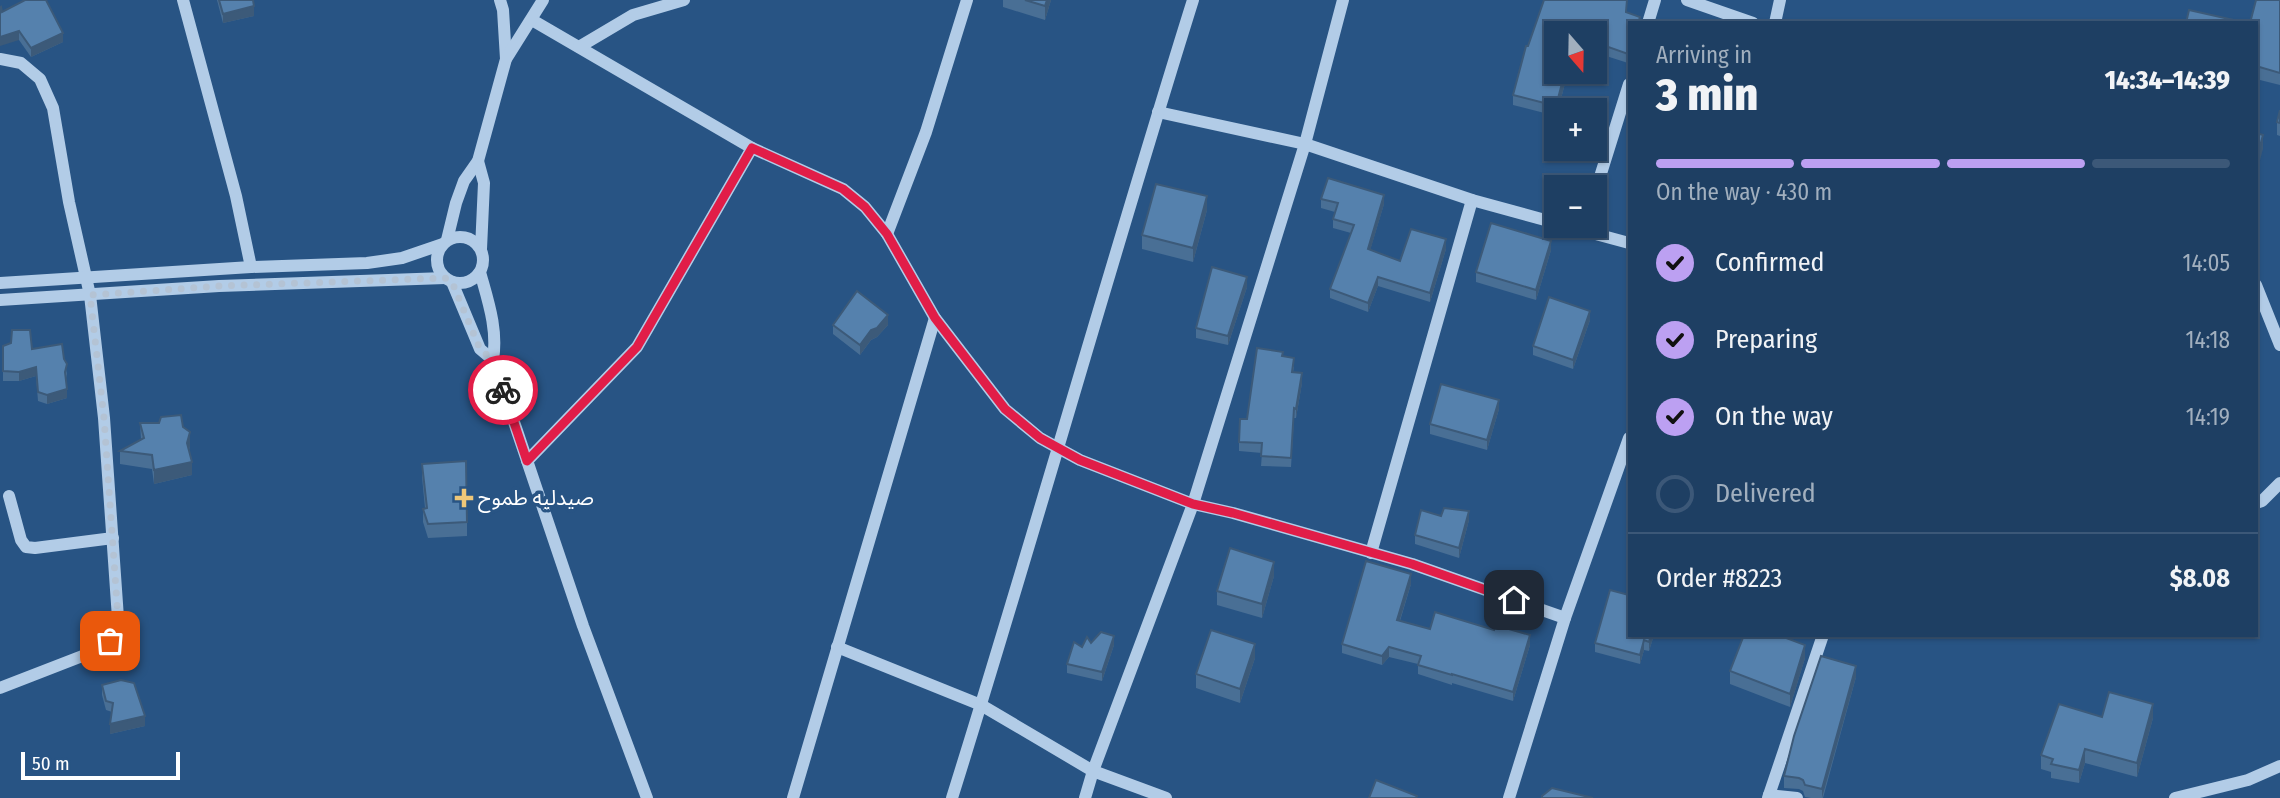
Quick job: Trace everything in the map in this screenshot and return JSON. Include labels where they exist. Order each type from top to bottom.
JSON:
[{"type":"street","points":[[183,0],[236,196],[251,267]]},
{"type":"street","points":[[493,360],[480,349],[449,280],[437,265],[436,257],[445,242],[464,181],[478,161],[506,59],[500,0]]},
{"type":"street","points":[[506,59],[533,20],[543,0]]},
{"type":"street","points":[[579,47],[634,15],[684,0]]},
{"type":"street","points":[[887,234],[926,132],[967,0]]},
{"type":"street","points":[[952,798],[1097,310],[1193,0]]},
{"type":"street","points":[[1085,798],[1193,504],[1305,144],[1343,0]]},
{"type":"street","points":[[1649,21],[1656,0]]},
{"type":"street","points":[[1687,0],[1747,21]]},
{"type":"street","points":[[1775,21],[1780,0]]},
{"type":"street","points":[[533,20],[752,148],[843,189],[865,207],[887,234],[935,318],[1005,409],[1040,438],[1080,460],[1193,504],[1412,564],[1565,618]]},
{"type":"street","points":[[0,59],[21,64],[40,79],[53,108],[69,202],[90,295],[104,418],[118,618],[115,636],[103,648],[0,688]]},
{"type":"street","points":[[1601,175],[1628,87]]},
{"type":"street","points":[[1158,112],[1305,144],[1472,200],[1544,220]]},
{"type":"street","points":[[527,461],[637,347],[752,148]]},
{"type":"street","points":[[0,300],[219,286],[449,280],[468,282],[480,272],[483,264],[481,249],[484,183],[478,161]]},
{"type":"street","points":[[1371,553],[1472,200]]},
{"type":"street","points":[[1607,236],[1628,243]]},
{"type":"street","points":[[0,283],[251,267],[367,263],[402,258],[454,237],[470,239],[481,249]]},
{"type":"street","points":[[480,272],[493,320],[496,342],[493,360],[583,626],[647,798]]},
{"type":"street","points":[[2258,290],[2280,345]]},
{"type":"street","points":[[793,798],[935,318]]},
{"type":"street","points":[[1509,798],[1565,618],[1626,458]]},
{"type":"street","points":[[2258,502],[2280,483]]},
{"type":"street","points":[[9,496],[20,540],[26,547],[113,538]]},
{"type":"street","points":[[1797,798],[1768,796],[1822,637]]},
{"type":"street","points":[[837,647],[981,705],[1093,771],[1166,798]]},
{"type":"street","points":[[2175,798],[2248,780],[2280,766]]},
{"type":"building","points":[[25,0],[46,0],[63,33],[31,48],[19,31],[0,37],[0,8],[2,12]]},
{"type":"building","points":[[219,0],[253,0],[254,6],[223,14]]},
{"type":"building","points":[[1025,0],[1047,0],[1045,6]]},
{"type":"building","points":[[1544,0],[1627,0],[1626,12],[1640,17],[1639,21],[1628,21],[1628,54],[1607,46],[1607,21],[1544,21],[1544,84],[1562,84],[1558,98],[1544,98],[1544,103],[1513,95],[1526,46]]},
{"type":"building","points":[[2256,0],[2280,0],[2280,73],[2258,67],[2258,21],[2251,21]]},
{"type":"building","points":[[2189,10],[2238,21],[2186,21]]},
{"type":"building","points":[[2258,134],[2263,135],[2258,154]]},
{"type":"building","points":[[1328,178],[1384,195],[1368,249],[1400,261],[1411,229],[1446,239],[1430,293],[1378,277],[1368,303],[1330,289],[1354,225],[1333,219],[1338,203],[1321,199]]},
{"type":"building","points":[[1156,184],[1207,196],[1193,248],[1142,235]]},
{"type":"building","points":[[1491,223],[1551,241],[1536,290],[1476,272]]},
{"type":"building","points":[[1212,267],[1247,277],[1228,336],[1196,328]]},
{"type":"building","points":[[857,291],[888,315],[877,328],[871,330],[860,345],[833,325]]},
{"type":"building","points":[[1549,297],[1590,311],[1573,360],[1533,346]]},
{"type":"building","points":[[12,330],[30,330],[32,349],[62,344],[67,364],[67,389],[47,395],[38,392],[36,367],[19,372],[3,371],[3,346],[11,343]]},
{"type":"building","points":[[1257,348],[1283,352],[1282,356],[1294,358],[1292,372],[1302,373],[1296,409],[1294,408],[1291,458],[1261,456],[1262,443],[1239,442],[1240,419],[1247,419]]},
{"type":"building","points":[[1441,384],[1499,400],[1487,440],[1430,424]]},
{"type":"building","points":[[181,415],[183,427],[190,432],[187,443],[192,462],[154,470],[152,455],[120,451],[144,438],[140,423],[159,423],[161,417]]},
{"type":"building","points":[[466,461],[467,522],[428,524],[423,509],[427,508],[422,464]]},
{"type":"building","points":[[1444,508],[1469,511],[1459,548],[1415,535],[1421,510],[1441,516]]},
{"type":"building","points":[[1230,548],[1274,562],[1262,604],[1217,591]]},
{"type":"building","points":[[1366,561],[1411,574],[1397,620],[1430,629],[1435,612],[1494,630],[1495,625],[1530,635],[1513,692],[1418,665],[1421,656],[1389,647],[1382,656],[1342,644]]},
{"type":"building","points":[[1610,590],[1628,595],[1628,637],[1650,637],[1649,642],[1644,640],[1640,655],[1595,643]]},
{"type":"building","points":[[1211,630],[1255,644],[1240,689],[1196,674]]},
{"type":"building","points":[[1101,632],[1114,636],[1102,672],[1067,664],[1074,642],[1082,647],[1087,637],[1091,643]]},
{"type":"building","points":[[1743,637],[1783,637],[1805,645],[1790,694],[1730,671]]},
{"type":"building","points":[[1821,656],[1856,666],[1822,789],[1805,785],[1799,778],[1784,776],[1794,736]]},
{"type":"building","points":[[121,680],[134,683],[145,716],[110,724],[113,703],[106,701],[102,685]]},
{"type":"building","points":[[2109,692],[2153,704],[2137,763],[2085,749],[2079,770],[2051,764],[2053,759],[2041,755],[2059,704],[2102,717]]},
{"type":"building","points":[[1376,780],[1417,796],[1369,798]]},
{"type":"building","points":[[1552,788],[1593,798],[1542,798]]},
{"type":"way so far","points":[[110,641],[115,636],[118,618],[104,418],[90,295],[219,286],[445,278],[452,282],[480,349],[493,360],[503,390]]},
{"type":"place","name":"صيدليه طموح","points":[[464,498]]},
{"type":"route","points":[[503,390],[527,461],[637,347],[752,148],[843,189],[865,207],[887,234],[935,318],[1005,409],[1040,438],[1080,460],[1193,504],[1412,564],[1514,600]]}]
